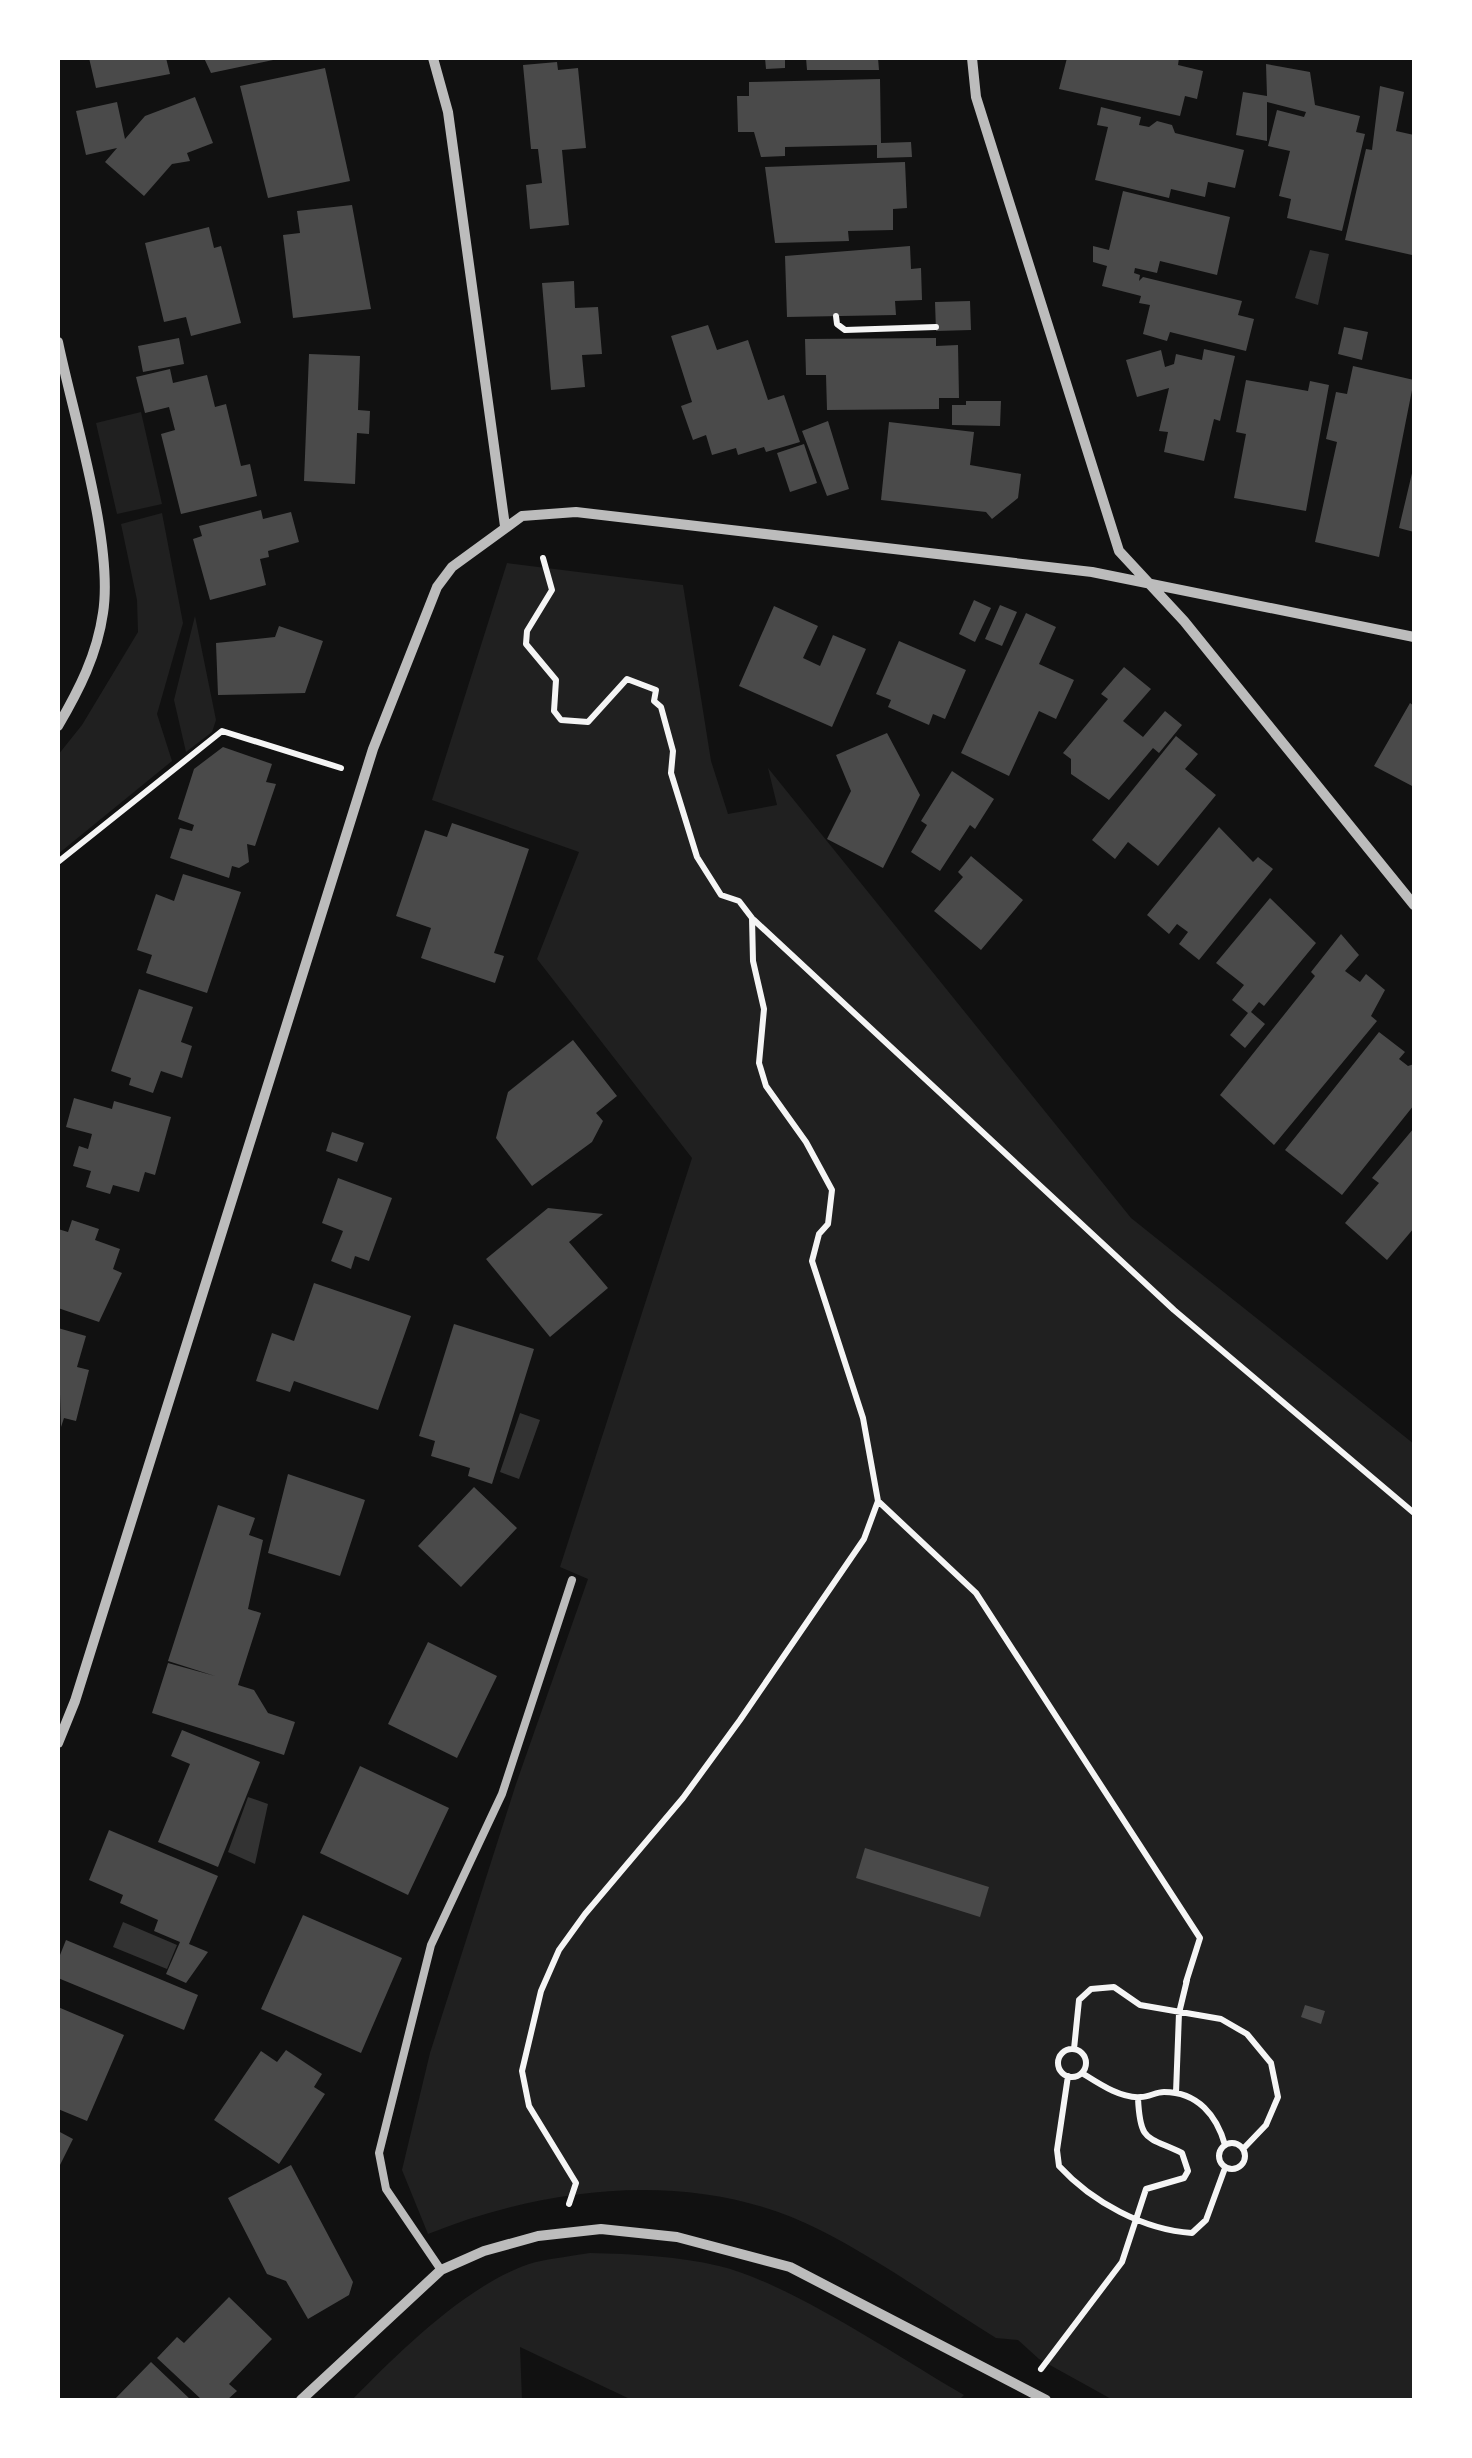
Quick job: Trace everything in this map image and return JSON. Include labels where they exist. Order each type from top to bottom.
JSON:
[{"type":"street","points":[[433,58],[448,112],[505,526]]},
{"type":"street","points":[[972,58],[976,98],[1119,551],[1414,904]]},
{"type":"street","points":[[58,342],[105,562],[104,610],[96,646],[81,686],[58,726]]},
{"type":"street","points":[[58,1743],[81,1682],[365,779],[437,587],[452,567],[522,516],[576,512],[1092,572],[1414,637]]},
{"type":"street","points":[[301,2400],[441,2270],[484,2251],[538,2236],[601,2228],[677,2236],[790,2267],[1046,2400]]},
{"type":"lane","points":[[441,2270],[386,2189],[379,2153],[431,1945],[502,1794],[572,1580]]},
{"type":"path","points":[[836,316],[836,324],[846,330],[936,327]]},
{"type":"path","points":[[543,558],[552,590],[527,631],[526,644],[556,680],[554,712],[561,720],[588,722],[627,678],[656,690],[654,701],[661,707],[672,751],[671,773],[697,857],[721,895],[739,901],[752,918],[1174,1310],[1414,1514]]},
{"type":"path","points":[[58,862],[222,731],[332,764],[365,779]]},
{"type":"path","points":[[569,2204],[576,2183],[529,2106],[522,2071],[547,1977],[559,1950],[585,1914],[683,1798],[740,1720],[864,1540],[878,1501],[863,1418],[812,1262],[819,1234],[828,1224],[832,1190],[806,1142],[766,1086],[759,1063],[764,1009],[754,962],[752,918]]},
{"type":"path","points":[[878,1501],[976,1593],[1200,1938],[1179,2014],[1176,2092]]},
{"type":"path","points":[[1114,1988],[1140,2005],[1221,2018],[1247,2034],[1271,2063],[1278,2097],[1266,2125],[1243,2149],[1242,2165],[1225,2168],[1218,2157],[1225,2145],[1219,2122],[1199,2102],[1176,2092],[1138,2098],[1103,2086],[1082,2073],[1062,2074],[1058,2061],[1074,2049],[1079,2000],[1091,1989],[1114,1988]]},
{"type":"path","points":[[1074,2049],[1085,2058],[1082,2073]]},
{"type":"path","points":[[1068,2076],[1061,2111],[1059,2166],[1138,2222],[1166,2232],[1192,2233],[1206,2220],[1225,2168]]},
{"type":"path","points":[[1041,2369],[1122,2262],[1146,2189],[1184,2178],[1188,2171],[1182,2153],[1155,2144],[1142,2130],[1138,2098]]},
{"type":"path","points":[[1225,2145],[1243,2149]]},
{"type":"shaded area","points":[[1310,250],[1329,254],[1318,305],[1295,298]]},
{"type":"shaded area","points":[[141,412],[162,504],[117,514],[96,423]]},
{"type":"shaded area","points":[[162,513],[183,623],[157,714],[172,761],[58,854],[58,755],[82,725],[138,632],[137,600],[121,524]]},
{"type":"shaded area","points":[[507,563],[683,585],[711,761],[728,814],[777,805],[768,768],[1131,1218],[1414,1444],[1414,2400],[1113,2400],[1039,2359],[1018,2340],[996,2338],[820,2230],[773,2210],[725,2198],[675,2191],[573,2195],[523,2204],[428,2234],[402,2170],[430,2053],[516,1784],[588,1579],[560,1567],[692,1158],[537,959],[579,852],[432,800]]},
{"type":"shaded area","points":[[195,616],[216,720],[212,732],[186,752],[174,700]]},
{"type":"shaded area","points":[[520,1413],[540,1420],[519,1479],[500,1472]]},
{"type":"shaded area","points":[[248,1797],[268,1804],[255,1864],[228,1852]]},
{"type":"shaded area","points":[[123,1922],[177,1945],[167,1969],[113,1947]]},
{"type":"shaded area","points":[[590,2253],[687,2260],[747,2275],[810,2304],[964,2395],[959,2400],[632,2400],[520,2347],[522,2400],[352,2400],[437,2320],[486,2285],[536,2262]]},
{"type":"building","points":[[89,58],[166,58],[170,74],[96,88]]},
{"type":"building","points":[[204,58],[277,58],[278,59],[211,73]]},
{"type":"building","points":[[765,58],[785,58],[785,68],[766,69]]},
{"type":"building","points":[[806,58],[878,58],[879,70],[807,70]]},
{"type":"building","points":[[1067,58],[1179,58],[1178,65],[1203,71],[1197,99],[1185,96],[1180,116],[1059,89]]},
{"type":"building","points":[[557,62],[558,70],[578,68],[586,148],[562,150],[569,225],[530,229],[526,185],[542,183],[538,149],[531,149],[523,65]]},
{"type":"building","points":[[1266,64],[1310,72],[1315,105],[1360,116],[1356,132],[1365,134],[1342,231],[1287,218],[1291,199],[1279,196],[1290,151],[1268,146],[1277,110],[1304,117],[1306,112],[1267,102],[1267,141],[1236,135],[1243,92],[1267,96]]},
{"type":"building","points":[[325,68],[350,181],[268,198],[240,86]]},
{"type":"building","points":[[880,79],[881,143],[911,142],[912,157],[877,158],[877,145],[785,147],[785,156],[761,157],[754,132],[738,132],[737,96],[749,96],[749,82]]},
{"type":"building","points":[[1380,86],[1404,92],[1396,131],[1414,135],[1412,255],[1345,240],[1366,149],[1372,150]]},
{"type":"building","points":[[195,97],[213,143],[187,153],[190,161],[172,164],[144,196],[105,162],[117,148],[86,155],[76,111],[117,102],[125,139],[145,116]]},
{"type":"building","points":[[1101,107],[1141,117],[1139,125],[1149,127],[1157,121],[1172,125],[1175,133],[1244,150],[1235,188],[1208,182],[1205,197],[1171,189],[1169,198],[1095,180],[1108,127],[1097,125]]},
{"type":"building","points":[[905,162],[907,208],[893,209],[893,230],[848,231],[849,241],[775,243],[765,167]]},
{"type":"building","points":[[1123,191],[1230,217],[1217,275],[1160,261],[1157,273],[1135,268],[1134,273],[1140,275],[1139,281],[1143,277],[1242,301],[1238,315],[1254,319],[1246,351],[1170,332],[1167,341],[1143,334],[1150,305],[1139,303],[1141,296],[1102,286],[1107,266],[1093,262],[1093,246],[1109,250]]},
{"type":"building","points":[[352,205],[371,309],[293,318],[283,235],[300,233],[297,211]]},
{"type":"building","points":[[209,227],[214,248],[221,246],[241,323],[191,336],[186,317],[164,322],[145,243]]},
{"type":"building","points":[[910,246],[911,269],[921,268],[922,300],[895,301],[896,315],[787,317],[785,256]]},
{"type":"building","points":[[574,281],[575,308],[598,307],[602,354],[582,355],[585,387],[551,390],[542,283]]},
{"type":"building","points":[[970,301],[971,330],[936,331],[935,302]]},
{"type":"building","points":[[708,325],[717,350],[748,340],[768,400],[784,395],[800,442],[766,452],[764,447],[738,455],[736,448],[712,455],[706,435],[693,440],[681,406],[692,402],[671,336]]},
{"type":"building","points":[[1344,327],[1368,332],[1362,360],[1338,354]]},
{"type":"building","points":[[179,338],[184,364],[143,372],[138,346]]},
{"type":"building","points":[[936,338],[936,346],[958,345],[959,398],[939,398],[939,409],[827,410],[826,375],[806,375],[805,339]]},
{"type":"building","points":[[1204,349],[1235,356],[1220,421],[1214,419],[1204,461],[1164,452],[1168,432],[1159,431],[1169,388],[1137,397],[1126,360],[1161,350],[1165,367],[1174,364],[1176,354],[1202,360]]},
{"type":"building","points":[[309,354],[360,356],[358,410],[370,411],[369,434],[357,433],[355,484],[304,481]]},
{"type":"building","points":[[1353,366],[1414,380],[1379,557],[1315,542],[1337,442],[1326,439],[1336,392],[1347,394]]},
{"type":"building","points":[[170,369],[173,383],[207,375],[215,407],[226,404],[241,466],[250,464],[257,496],[181,514],[161,434],[175,430],[169,407],[145,413],[136,377]]},
{"type":"building","points":[[1246,380],[1308,391],[1310,381],[1329,385],[1306,511],[1234,498],[1246,434],[1236,432]]},
{"type":"building","points":[[966,401],[1001,401],[1000,426],[952,425],[952,405],[966,405]]},
{"type":"building","points":[[828,421],[849,489],[827,496],[802,431]]},
{"type":"building","points":[[889,422],[974,432],[970,465],[1021,474],[1018,498],[992,519],[986,512],[881,500]]},
{"type":"building","points":[[804,444],[817,483],[790,492],[777,453]]},
{"type":"building","points":[[1414,469],[1414,532],[1399,528]]},
{"type":"building","points":[[261,510],[263,519],[291,512],[299,542],[268,551],[269,557],[260,559],[266,585],[210,600],[193,539],[202,536],[199,526]]},
{"type":"building","points":[[974,600],[991,608],[975,642],[959,634]]},
{"type":"building","points":[[1000,605],[1017,612],[1002,646],[985,639]]},
{"type":"building","points":[[774,606],[818,626],[803,658],[820,666],[833,635],[866,649],[832,727],[739,686]]},
{"type":"building","points":[[1026,613],[1056,627],[1039,664],[1074,680],[1056,719],[1039,711],[1009,776],[961,753]]},
{"type":"building","points":[[279,626],[323,641],[305,693],[218,695],[216,643],[275,637]]},
{"type":"building","points":[[899,641],[966,670],[945,719],[933,714],[929,725],[888,707],[891,700],[876,694]]},
{"type":"building","points":[[1124,667],[1151,689],[1123,721],[1143,737],[1165,711],[1182,725],[1159,753],[1153,748],[1109,800],[1071,774],[1071,759],[1063,753],[1108,699],[1101,694]]},
{"type":"building","points":[[1410,703],[1414,706],[1414,787],[1374,766]]},
{"type":"building","points":[[887,733],[920,795],[883,868],[827,839],[851,791],[836,755]]},
{"type":"building","points":[[1176,736],[1198,754],[1185,769],[1216,795],[1158,866],[1128,842],[1115,859],[1092,840]]},
{"type":"building","points":[[223,747],[272,764],[266,782],[276,784],[255,846],[247,844],[249,862],[239,868],[232,866],[229,878],[170,858],[180,828],[192,831],[194,825],[178,819],[194,769]]},
{"type":"building","points":[[952,771],[994,799],[975,829],[970,825],[940,871],[911,852],[927,825],[921,821]]},
{"type":"building","points":[[452,823],[529,849],[494,953],[504,956],[495,983],[421,958],[431,928],[396,916],[425,830],[447,837]]},
{"type":"building","points":[[1219,827],[1253,862],[1258,857],[1273,869],[1199,960],[1179,944],[1188,932],[1177,924],[1169,934],[1147,915]]},
{"type":"building","points":[[971,856],[1023,900],[981,950],[934,911],[963,877],[958,872]]},
{"type":"building","points":[[183,874],[241,892],[207,993],[146,973],[152,955],[137,950],[156,894],[174,901]]},
{"type":"building","points":[[1270,898],[1316,943],[1264,1006],[1259,1002],[1251,1012],[1265,1024],[1245,1048],[1230,1035],[1248,1013],[1232,1000],[1244,985],[1216,963]]},
{"type":"building","points":[[1341,934],[1359,955],[1345,971],[1360,982],[1366,974],[1385,990],[1371,1016],[1377,1021],[1274,1145],[1220,1095],[1315,976],[1311,972]]},
{"type":"building","points":[[139,989],[193,1007],[181,1042],[192,1046],[182,1078],[161,1071],[153,1093],[129,1085],[131,1078],[111,1071]]},
{"type":"building","points":[[1379,1032],[1405,1052],[1399,1059],[1408,1066],[1414,1064],[1414,1105],[1342,1195],[1285,1150]]},
{"type":"building","points":[[573,1040],[617,1096],[596,1113],[603,1121],[592,1142],[532,1186],[496,1138],[508,1092]]},
{"type":"building","points":[[74,1098],[112,1109],[114,1101],[171,1117],[155,1175],[145,1172],[139,1192],[113,1185],[110,1194],[86,1187],[91,1171],[73,1166],[79,1146],[88,1149],[92,1134],[66,1127]]},
{"type":"building","points":[[1414,1128],[1414,1228],[1387,1260],[1345,1223],[1379,1183],[1372,1178]]},
{"type":"building","points":[[332,1132],[364,1143],[357,1162],[326,1151]]},
{"type":"building","points":[[338,1178],[392,1198],[369,1261],[355,1256],[351,1269],[331,1261],[343,1231],[322,1223]]},
{"type":"building","points":[[548,1208],[603,1214],[569,1242],[608,1288],[550,1337],[486,1259]]},
{"type":"building","points":[[72,1220],[99,1229],[95,1240],[120,1249],[113,1269],[122,1273],[99,1322],[58,1308],[58,1229],[68,1232]]},
{"type":"building","points":[[314,1283],[411,1316],[378,1410],[294,1381],[290,1392],[256,1381],[272,1333],[294,1341]]},
{"type":"building","points":[[454,1324],[534,1349],[492,1484],[468,1476],[470,1468],[431,1456],[435,1441],[419,1436]]},
{"type":"building","points":[[58,1328],[86,1336],[77,1367],[89,1370],[76,1421],[64,1418],[61,1427]]},
{"type":"building","points":[[288,1474],[365,1500],[340,1576],[268,1553]]},
{"type":"building","points":[[474,1487],[517,1528],[461,1587],[418,1546]]},
{"type":"building","points":[[218,1505],[255,1518],[249,1535],[263,1540],[248,1609],[261,1613],[238,1685],[254,1690],[268,1713],[295,1722],[284,1755],[152,1713],[168,1663],[215,1676],[168,1661]]},
{"type":"building","points":[[428,1642],[497,1676],[457,1758],[388,1724]]},
{"type":"building","points":[[182,1730],[260,1762],[218,1867],[158,1842],[190,1764],[171,1756]]},
{"type":"building","points":[[360,1766],[449,1808],[408,1895],[320,1853]]},
{"type":"building","points":[[109,1830],[218,1876],[189,1944],[208,1952],[186,1983],[166,1974],[180,1942],[154,1931],[158,1920],[120,1903],[123,1895],[89,1880]]},
{"type":"building","points":[[865,1848],[989,1887],[980,1917],[856,1878]]},
{"type":"building","points":[[303,1915],[402,1958],[361,2053],[261,2009]]},
{"type":"building","points":[[66,1940],[198,1995],[184,2030],[58,1978],[58,1960]]},
{"type":"building","points":[[1305,2005],[1325,2011],[1321,2024],[1301,2017]]},
{"type":"building","points":[[58,2007],[124,2035],[87,2121],[58,2109]]},
{"type":"building","points":[[286,2050],[322,2074],[314,2087],[325,2094],[279,2164],[214,2120],[261,2051],[277,2062]]},
{"type":"building","points":[[58,2131],[73,2139],[58,2169]]},
{"type":"building","points":[[291,2165],[353,2282],[349,2295],[308,2319],[286,2281],[267,2274],[228,2198]]},
{"type":"building","points":[[229,2297],[272,2339],[229,2384],[237,2391],[227,2400],[202,2400],[157,2358],[177,2337],[184,2343]]},
{"type":"building","points":[[151,2362],[191,2400],[114,2400]]}]
